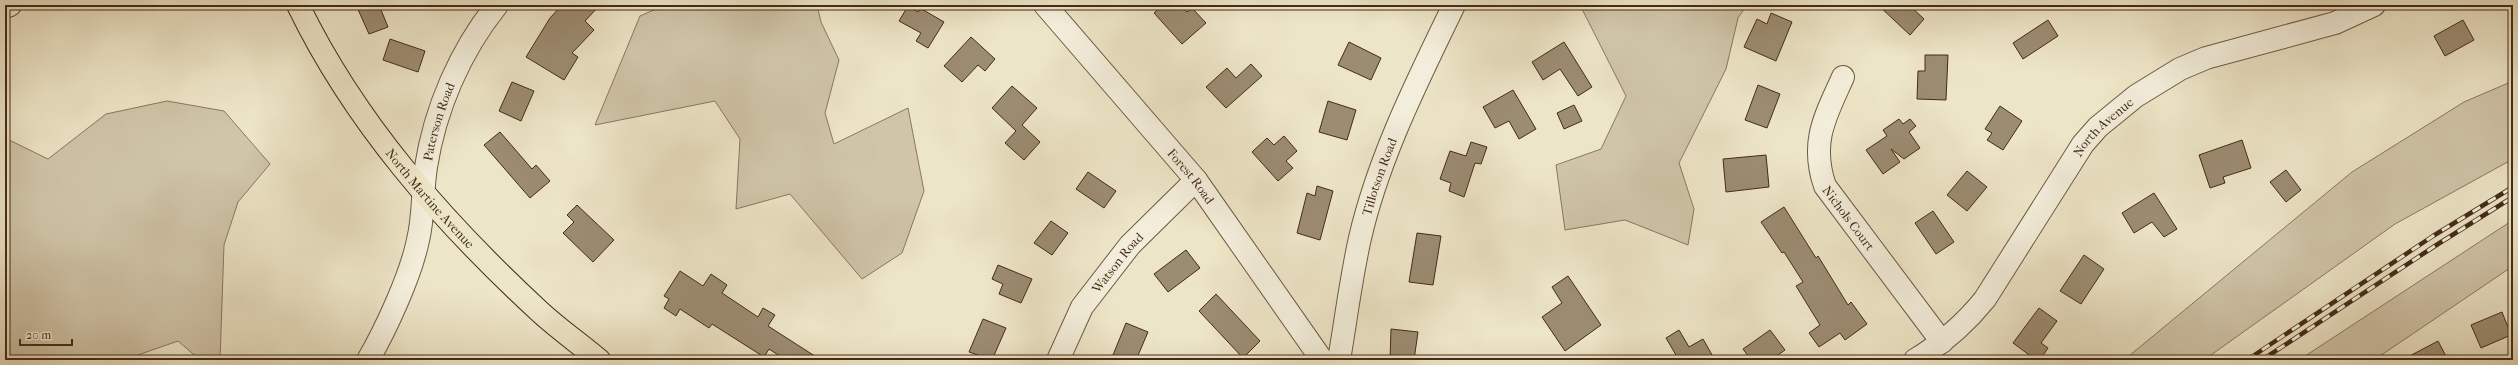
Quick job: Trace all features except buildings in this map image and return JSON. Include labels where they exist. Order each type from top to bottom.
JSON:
[{"type":"main road","name":"North Martine Avenue","points":[[298,5],[344,88],[382,141],[423,191],[457,230],[503,276],[540,311],[599,360]]},
{"type":"street","points":[[5,7],[10,5]]},
{"type":"street","name":"Paterson Road","points":[[368,360],[387,323],[418,242],[423,215],[423,191],[430,146],[448,87],[472,40],[497,5]]},
{"type":"street","name":"Forest Road","points":[[1045,5],[1196,180],[1322,360]]},
{"type":"street","name":"Tillotson Road","points":[[1339,360],[1360,238],[1376,185],[1417,83],[1454,5]]},
{"type":"street","name":"North Avenue","points":[[1915,360],[1942,342],[1967,321],[1985,299],[2083,144],[2115,112],[2159,81],[2206,58],[2335,22],[2374,5]]},
{"type":"street","name":"Nichols Court","points":[[1843,77],[1819,135],[1820,170],[1825,186],[1942,342]]},
{"type":"street","name":"Watson Road","points":[[1058,360],[1082,306],[1130,245],[1196,180]]},
{"type":"shaded area","points":[[665,5],[817,5],[821,22],[839,60],[825,113],[834,144],[908,108],[924,191],[902,253],[862,279],[790,194],[736,209],[740,139],[715,101],[595,125],[640,16]]},
{"type":"shaded area","points":[[1580,5],[1747,5],[1738,18],[1726,69],[1679,163],[1694,209],[1688,245],[1625,220],[1565,230],[1556,165],[1601,149],[1626,96]]},
{"type":"shaded area","points":[[2513,81],[2513,159],[2395,224],[2204,360],[2124,360],[2352,172],[2464,102]]},
{"type":"shaded area","points":[[167,101],[224,111],[270,164],[238,202],[224,245],[220,360],[200,360],[178,341],[135,356],[128,360],[5,360],[5,138],[48,159],[106,114]]},
{"type":"shaded area","points":[[2513,220],[2513,266],[2374,360],[2299,360]]},
{"type":"railway","points":[[2247,360],[2433,236],[2513,187]]},
{"type":"railway","points":[[2262,360],[2438,244],[2513,197]]}]
